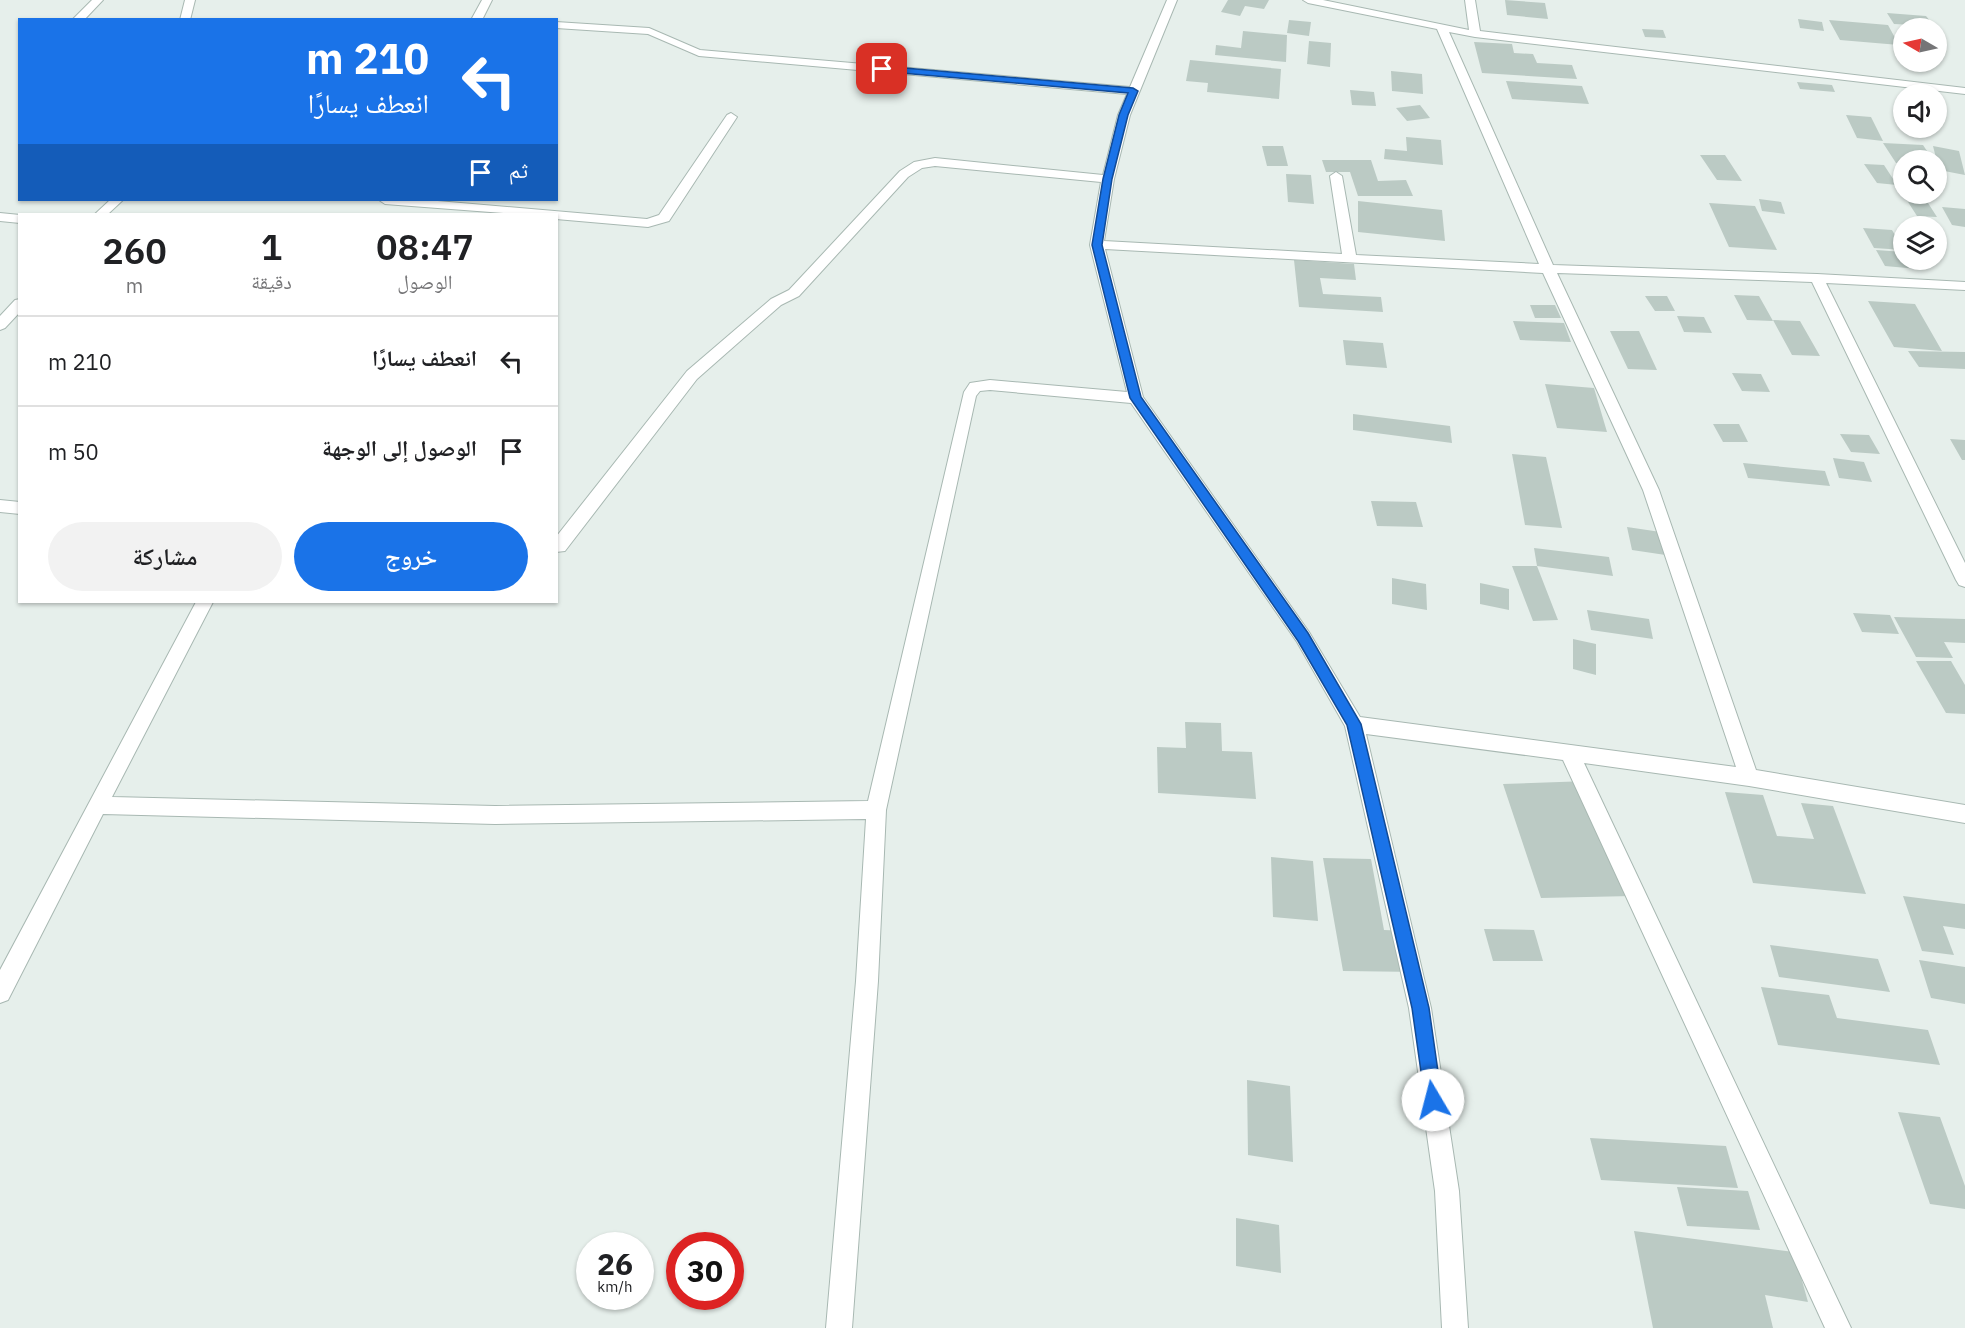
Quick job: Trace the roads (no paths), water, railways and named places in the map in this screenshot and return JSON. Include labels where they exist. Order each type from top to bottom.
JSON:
[{"type":"street","points":[[80,18],[98,0]]},
{"type":"street","points":[[186,18],[190,0]]},
{"type":"street","points":[[477,18],[487,0]]},
{"type":"street","points":[[1172,0],[1124,115],[1108,179],[1097,245],[1136,398],[1303,637],[1354,724],[1420,1008],[1447,1191],[1455,1328]]},
{"type":"street","points":[[1308,0],[1475,34],[1965,91]]},
{"type":"street","points":[[1470,0],[1475,34]]},
{"type":"street","points":[[558,25],[649,32],[659,34],[683,49],[699,53],[1133,91]]},
{"type":"street","points":[[1442,28],[1548,269],[1651,490],[1749,777]]},
{"type":"street","points":[[558,214],[657,222],[664,218],[731,117]]},
{"type":"street","points":[[559,546],[692,375],[769,307],[794,292],[904,174],[918,165],[935,162],[1108,179]]},
{"type":"street","points":[[1336,176],[1350,259]]},
{"type":"street","points":[[101,213],[116,201]]},
{"type":"street","points":[[404,201],[545,213]]},
{"type":"street","points":[[417,213],[423,202]]},
{"type":"street","points":[[0,217],[18,219]]},
{"type":"street","points":[[1097,245],[1548,269],[1817,278],[1965,286]]},
{"type":"street","points":[[1817,278],[1965,580]]},
{"type":"street","points":[[0,325],[18,305]]},
{"type":"street","points":[[839,1328],[867,981],[876,810],[969,396],[975,387],[990,385],[1136,398]]},
{"type":"street","points":[[0,506],[18,508]]},
{"type":"street","points":[[2,986],[203,603]]},
{"type":"street","points":[[1354,724],[1749,777],[1965,814]]},
{"type":"street","points":[[1569,752],[1838,1328]]},
{"type":"street","points":[[98,805],[495,815],[876,810]]}]
